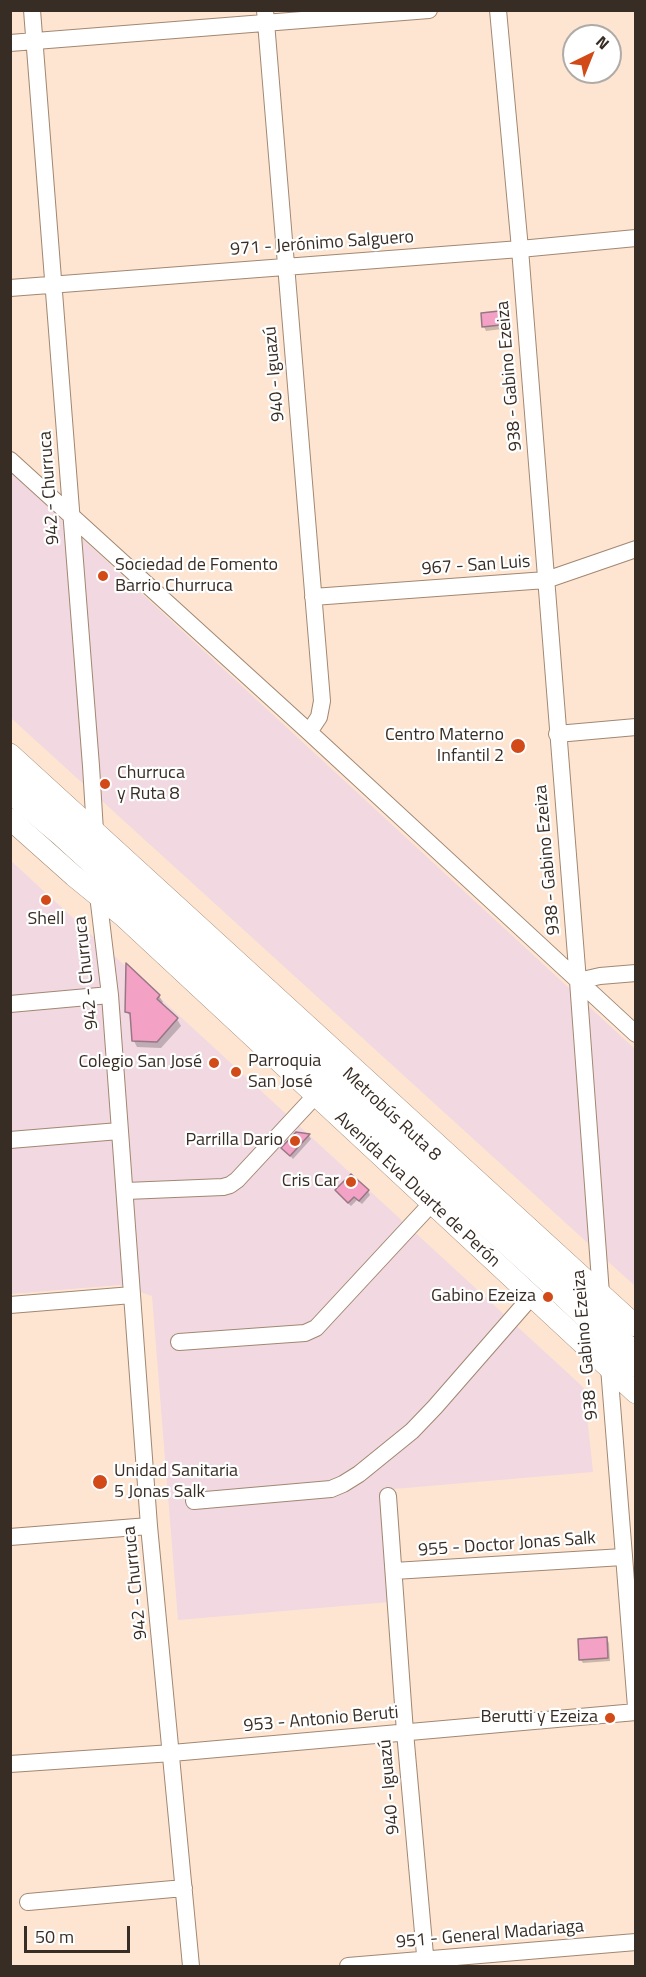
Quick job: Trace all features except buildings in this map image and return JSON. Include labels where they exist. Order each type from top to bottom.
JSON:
[{"type":"main road","points":[[10,754],[401,1112],[591,1297],[636,1326]]},
{"type":"main road","name":"Avenida Eva Duarte de Perón","points":[[11,820],[123,916],[636,1393]]},
{"type":"street","name":"942 - Churruca","points":[[32,10],[95,831],[93,852],[110,994],[149,1526],[191,1966]]},
{"type":"street","points":[[10,43],[265,16],[429,10]]},
{"type":"street","name":"938 - Gabino Ezeiza","points":[[498,10],[520,249],[578,981],[591,1297],[603,1320],[607,1342],[636,1709]]},
{"type":"street","name":"940 - Iguazú","points":[[265,16],[314,597],[321,710],[309,732]]},
{"type":"street","name":"971 - Jerónimo Salguero","points":[[10,288],[636,238]]},
{"type":"street","points":[[10,460],[636,1034]]},
{"type":"street","name":"967 - San Luis","points":[[314,597],[546,580],[636,549]]},
{"type":"street","points":[[557,734],[636,727]]},
{"type":"street","name":"Metrobús Ruta 8","points":[[10,777],[591,1297]]},
{"type":"street","name":"Metrobús Ruta 8","points":[[10,796],[95,870],[636,1369]]},
{"type":"street","points":[[578,981],[600,976],[636,973]]},
{"type":"street","points":[[10,1004],[110,994]]},
{"type":"street","points":[[126,1191],[230,1185],[315,1096]]},
{"type":"street","points":[[10,1140],[119,1131]]},
{"type":"street","points":[[179,1342],[305,1333],[316,1328],[431,1204]]},
{"type":"street","points":[[10,1305],[132,1295]]},
{"type":"street","points":[[194,1502],[331,1489],[343,1484],[412,1431],[531,1297]]},
{"type":"street","points":[[603,1320],[636,1350]]},
{"type":"street","name":"940 - Iguazú","points":[[388,1496],[425,1963]]},
{"type":"street","points":[[10,1537],[149,1526]]},
{"type":"street","name":"955 - Doctor Jonas Salk","points":[[394,1571],[623,1557]]},
{"type":"street","name":"953 - Antonio Beruti","points":[[10,1764],[172,1753],[636,1709]]},
{"type":"street","points":[[28,1902],[184,1888]]},
{"type":"street","name":"951 - General Madariaga","points":[[348,1966],[425,1963],[636,1942]]},
{"type":"shaded area","points":[[10,472],[635,1049],[635,1286],[11,718]]},
{"type":"shaded area","points":[[10,860],[584,1388],[593,1472],[381,1490],[389,1602],[178,1620],[152,1296],[119,1285],[11,1294]]},
{"type":"place","name":"Sociedad de Fomento Barrio Churruca","points":[[103,576]]},
{"type":"place","name":"Centro Materno Infantil 2","points":[[518,746]]},
{"type":"place","name":"Churruca y Ruta 8","points":[[105,784]]},
{"type":"place","name":"Shell","points":[[46,900]]},
{"type":"place","name":"Colegio San José","points":[[214,1063]]},
{"type":"place","name":"Parroquia San José","points":[[236,1072]]},
{"type":"place","name":"Parrilla Dario","points":[[295,1141]]},
{"type":"place","name":"Cris Car","points":[[351,1182]]},
{"type":"place","name":"Gabino Ezeiza","points":[[548,1297]]},
{"type":"place","name":"Unidad Sanitaria 5 Jonas Salk","points":[[100,1482]]},
{"type":"place","name":"Berutti y Ezeiza","points":[[610,1718]]}]
